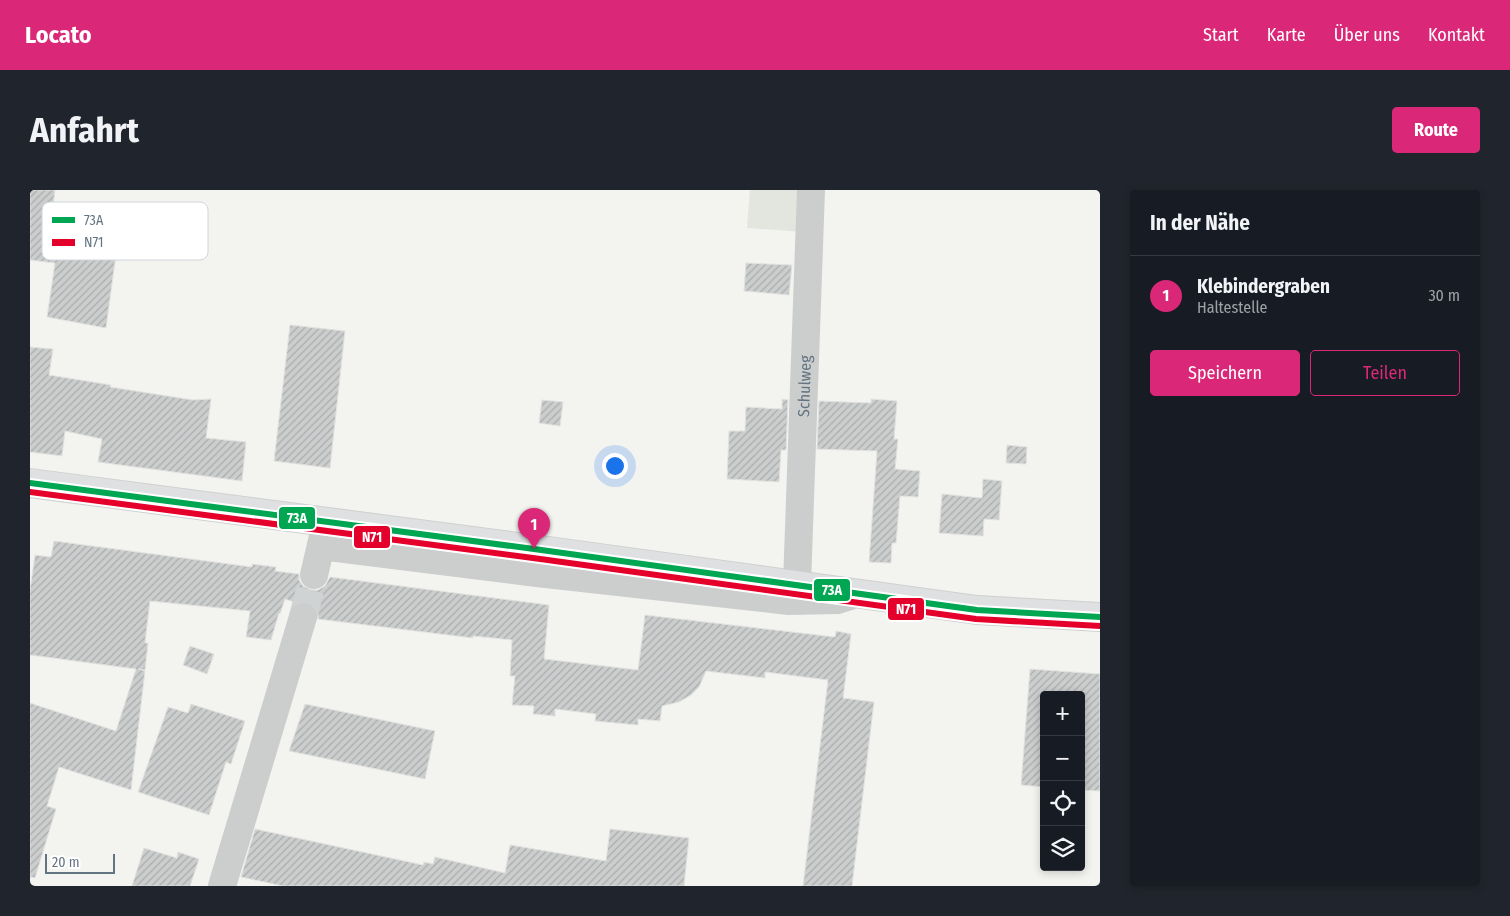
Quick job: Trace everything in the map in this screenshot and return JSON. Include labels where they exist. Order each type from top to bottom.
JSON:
[{"type":"main road","points":[[30,483],[324,534],[797,584],[977,610],[1100,617]]},
{"type":"lane","name":"Schulweg","points":[[797,584],[811,190]]},
{"type":"lane","points":[[314,575],[324,534],[527,572],[789,601],[837,600],[861,593]]},
{"type":"lane","points":[[222,886],[303,617]]},
{"type":"shaded area","points":[[750,190],[807,190],[804,232],[747,228]]},
{"type":"building","points":[[30,190],[55,190],[54,202],[42,202],[42,260],[115,260],[106,328],[47,317],[55,263],[30,260]]},
{"type":"building","points":[[746,263],[792,265],[789,295],[744,291]]},
{"type":"building","points":[[290,325],[345,331],[330,468],[274,461]]},
{"type":"building","points":[[30,347],[53,349],[49,375],[193,400],[211,399],[206,438],[246,442],[242,481],[98,462],[102,439],[65,431],[62,456],[30,452]]},
{"type":"building","points":[[782,399],[788,400],[786,450],[781,450],[779,482],[727,479],[729,431],[745,431],[746,407],[782,409]]},
{"type":"building","points":[[871,399],[897,401],[894,439],[898,439],[895,469],[920,471],[918,497],[900,496],[896,543],[892,543],[891,563],[869,562],[877,451],[817,449],[819,401],[871,403]]},
{"type":"building","points":[[542,400],[563,402],[560,426],[539,423]]},
{"type":"building","points":[[1007,445],[1027,447],[1026,464],[1006,463]]},
{"type":"building","points":[[983,479],[1002,481],[999,520],[984,519],[983,536],[939,533],[942,494],[982,498]]},
{"type":"building","points":[[54,541],[252,567],[252,564],[276,567],[275,571],[299,574],[299,580],[303,586],[311,590],[318,590],[325,586],[330,577],[549,605],[544,659],[638,670],[645,615],[835,637],[836,631],[851,634],[843,698],[874,702],[852,886],[803,886],[828,680],[765,672],[765,678],[706,671],[699,687],[691,695],[679,702],[662,706],[660,721],[638,719],[638,725],[595,721],[596,714],[555,709],[555,716],[533,714],[534,706],[512,705],[515,676],[510,676],[512,640],[473,636],[473,638],[318,619],[315,607],[308,602],[297,603],[285,599],[271,640],[246,637],[250,611],[150,601],[145,643],[148,643],[145,670],[139,669],[145,671],[131,790],[59,767],[47,806],[56,809],[35,878],[30,877],[30,703],[116,731],[136,669],[30,655],[30,590],[35,555],[51,557]]},
{"type":"building","points":[[190,646],[214,654],[207,674],[183,665]]},
{"type":"building","points":[[1030,669],[1100,674],[1100,791],[1085,790],[1085,691],[1040,691],[1040,787],[1021,785]]},
{"type":"building","points":[[191,704],[245,721],[231,764],[226,762],[209,815],[138,792],[168,707],[188,713]]},
{"type":"building","points":[[305,704],[435,731],[425,779],[289,751]]},
{"type":"building","points":[[255,829],[423,865],[424,862],[433,864],[435,857],[505,873],[510,845],[606,861],[610,829],[689,838],[684,886],[283,886],[241,877]]},
{"type":"building","points":[[144,848],[177,858],[178,852],[199,859],[190,886],[132,886]]},
{"type":"tunnel","points":[[303,617],[314,575]]},
{"type":"transit line","name":"73A","points":[[30,483],[534,549],[977,610],[1100,617]]},
{"type":"transit line","name":"N71","points":[[30,492],[533,558],[976,619],[1100,626]]},
{"type":"place","name":"Klebindergraben","points":[[534,549]]}]
